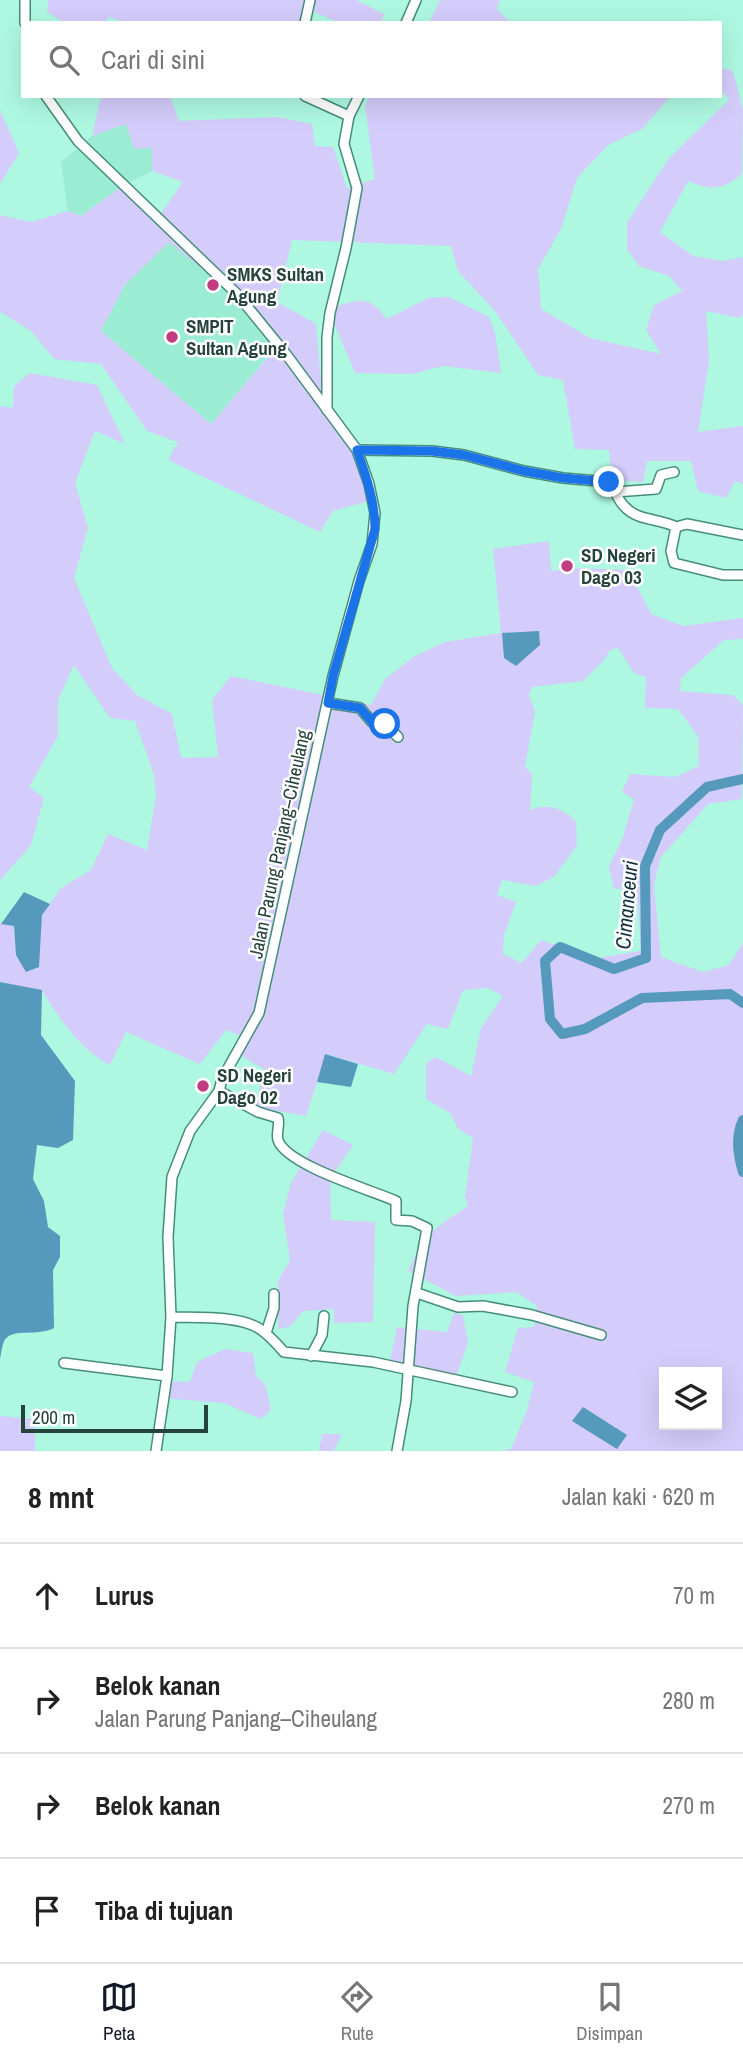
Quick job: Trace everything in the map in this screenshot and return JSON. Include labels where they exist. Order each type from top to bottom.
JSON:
[{"type":"street","points":[[25,0],[25,21]]},
{"type":"street","points":[[305,21],[310,0]]},
{"type":"street","points":[[407,21],[416,0]]},
{"type":"street","name":"Jalan Parung Panjang–Ciheulang","points":[[47,98],[78,141],[237,294],[286,354],[357,450],[369,484],[375,513],[375,529],[333,676],[259,1013],[251,1032],[222,1079],[219,1091],[190,1131],[172,1177],[168,1237],[171,1317],[167,1376],[156,1451]]},
{"type":"street","points":[[309,98],[349,116]]},
{"type":"street","points":[[327,412],[330,313],[357,188],[344,144],[349,116],[358,98]]},
{"type":"street","points":[[357,450],[432,451],[464,455],[563,478],[603,480],[612,484],[626,509],[647,519],[667,522],[676,527],[697,525],[743,536]]},
{"type":"street","points":[[615,492],[656,489],[661,475],[674,472]]},
{"type":"street","points":[[676,527],[671,551],[674,563],[723,575],[743,575]]},
{"type":"street","points":[[328,703],[360,708],[372,722],[385,724],[397,737]]},
{"type":"street","points":[[219,1091],[258,1112],[278,1118],[277,1138],[281,1145],[305,1165],[396,1201],[396,1220],[412,1221],[427,1228],[413,1306],[407,1401],[397,1451]]},
{"type":"street","points":[[417,1293],[458,1307],[483,1307],[532,1315],[601,1335]]},
{"type":"street","points":[[266,1333],[274,1308],[274,1294]]},
{"type":"street","points":[[311,1356],[321,1335],[324,1316]]},
{"type":"street","points":[[171,1317],[233,1320],[251,1324],[266,1333],[284,1352],[373,1362],[513,1392]]},
{"type":"street","points":[[64,1363],[167,1376]]},
{"type":"shaded area","points":[[48,0],[356,0],[384,14],[382,21],[335,21],[307,9],[304,21],[121,21],[110,17],[105,21],[62,21],[47,12]]},
{"type":"shaded area","points":[[440,0],[500,0],[497,8],[508,21],[430,21]]},
{"type":"shaded area","points":[[722,68],[733,71],[743,110],[742,174],[729,183],[716,187],[688,181],[660,232],[693,256],[723,261],[743,257],[743,315],[739,318],[706,311],[709,361],[698,432],[743,426],[743,484],[735,481],[726,498],[698,491],[691,461],[647,461],[643,482],[612,480],[609,450],[575,449],[563,380],[538,375],[495,311],[458,271],[451,246],[292,240],[277,302],[316,324],[323,403],[356,447],[372,500],[333,511],[320,532],[168,460],[178,442],[147,431],[101,364],[54,359],[31,331],[0,312],[0,215],[31,222],[68,211],[81,216],[122,186],[154,223],[183,182],[152,171],[152,148],[134,149],[126,124],[92,136],[101,98],[171,98],[179,121],[277,117],[312,124],[315,146],[333,147],[347,188],[375,179],[365,106],[368,98],[669,98],[642,129],[608,145],[577,178],[561,229],[538,269],[541,309],[590,338],[661,354],[646,330],[654,305],[682,291],[669,276],[639,266],[627,249],[627,223],[669,158],[729,100],[722,91]],"holes":[[[169,242],[223,286],[278,345],[211,424],[101,331],[124,286]]]},
{"type":"shaded area","points":[[0,110],[19,153],[0,184]]},
{"type":"shaded area","points":[[127,123],[152,148],[152,171],[122,186],[81,216],[68,211],[61,162],[92,136]]},
{"type":"shaded area","points":[[169,241],[223,285],[278,344],[211,424],[101,331],[124,286]]},
{"type":"shaded area","points":[[449,297],[489,317],[495,333],[501,373],[443,366],[412,374],[355,373],[333,321],[337,306],[365,301],[387,319],[428,298]]},
{"type":"shaded area","points":[[30,373],[97,385],[125,444],[95,431],[75,483],[88,528],[74,578],[112,668],[137,695],[172,714],[181,758],[218,757],[212,700],[231,676],[371,705],[385,679],[415,656],[445,642],[501,633],[493,549],[549,541],[551,571],[581,568],[629,570],[651,614],[683,626],[743,618],[743,639],[724,640],[681,678],[680,691],[733,695],[743,705],[742,799],[708,804],[661,857],[654,885],[661,957],[703,972],[729,965],[743,943],[743,1451],[500,1451],[511,1449],[527,1410],[534,1382],[505,1372],[518,1328],[534,1327],[537,1306],[516,1292],[456,1296],[408,1271],[422,1240],[468,1206],[465,1197],[473,1138],[458,1129],[450,1113],[426,1099],[426,1063],[436,1057],[471,1076],[481,1028],[503,996],[488,988],[463,990],[448,1029],[427,1024],[394,1074],[326,1054],[306,1116],[255,1107],[264,1069],[238,1054],[245,1038],[226,1030],[200,1064],[126,1032],[110,1065],[80,1042],[42,991],[0,982],[0,923],[14,926],[16,955],[39,939],[42,915],[61,888],[91,870],[108,834],[147,850],[156,796],[154,775],[135,721],[110,718],[74,665],[58,700],[58,736],[29,787],[44,798],[31,845],[0,880],[0,406],[13,408],[14,386]],"holes":[[[618,648],[635,674],[646,677],[645,708],[678,709],[698,736],[699,766],[675,777],[630,774],[622,792],[634,799],[623,837],[609,867],[614,889],[623,889],[628,876],[636,878],[641,951],[597,958],[541,940],[522,963],[503,954],[504,935],[516,902],[497,895],[502,880],[535,886],[554,877],[577,845],[576,821],[570,816],[549,807],[530,810],[532,774],[525,767],[535,711],[529,695],[532,687],[583,681],[610,650]]]},
{"type":"shaded area","points":[[323,1130],[353,1145],[330,1179],[331,1220],[375,1222],[373,1322],[334,1323],[334,1309],[303,1311],[291,1326],[278,1329],[278,1281],[290,1260],[283,1214],[291,1183]]},
{"type":"shaded area","points":[[454,1313],[463,1315],[468,1343],[455,1380],[420,1378],[389,1366],[397,1327],[447,1332]]},
{"type":"shaded area","points":[[225,1349],[253,1353],[256,1376],[265,1384],[271,1410],[261,1419],[224,1403],[161,1398],[164,1381],[190,1382],[197,1362]]},
{"type":"shaded area","points":[[0,1416],[35,1419],[35,1451],[0,1451]]},
{"type":"shaded area","points":[[322,1434],[342,1434],[334,1451],[319,1451]]},
{"type":"water","points":[[539,631],[540,645],[516,666],[504,658],[502,633]]},
{"type":"water","points":[[24,892],[50,904],[42,915],[39,967],[26,972],[16,955],[14,926],[1,924]]},
{"type":"water","points":[[0,982],[42,990],[41,1035],[75,1081],[73,1140],[58,1148],[37,1145],[33,1179],[44,1201],[48,1227],[60,1236],[60,1257],[53,1270],[54,1328],[13,1334],[4,1341],[0,1359]]},
{"type":"water","points":[[325,1054],[358,1064],[351,1087],[317,1082]]},
{"type":"water","points":[[583,1407],[627,1435],[617,1449],[572,1421]]},
{"type":"waterway","name":"Cimanceuri","points":[[743,779],[707,787],[660,830],[645,866],[646,958],[614,969],[560,947],[545,961],[550,1019],[562,1034],[585,1029],[642,998],[730,994],[743,1003]]},
{"type":"waterway","name":"Cimanceuri","points":[[743,1120],[738,1146],[743,1172]]},
{"type":"place","name":"SMKS Sultan Agung","points":[[213,285]]},
{"type":"place","name":"SMPIT Sultan Agung","points":[[172,337]]},
{"type":"place","name":"SD Negeri Dago 03","points":[[567,566]]},
{"type":"place","name":"SD Negeri Dago 02","points":[[203,1086]]},
{"type":"route","points":[[385,724],[372,722],[360,708],[328,703],[333,676],[375,529],[375,513],[369,484],[357,450],[432,451],[464,455],[524,471],[609,482]]}]
